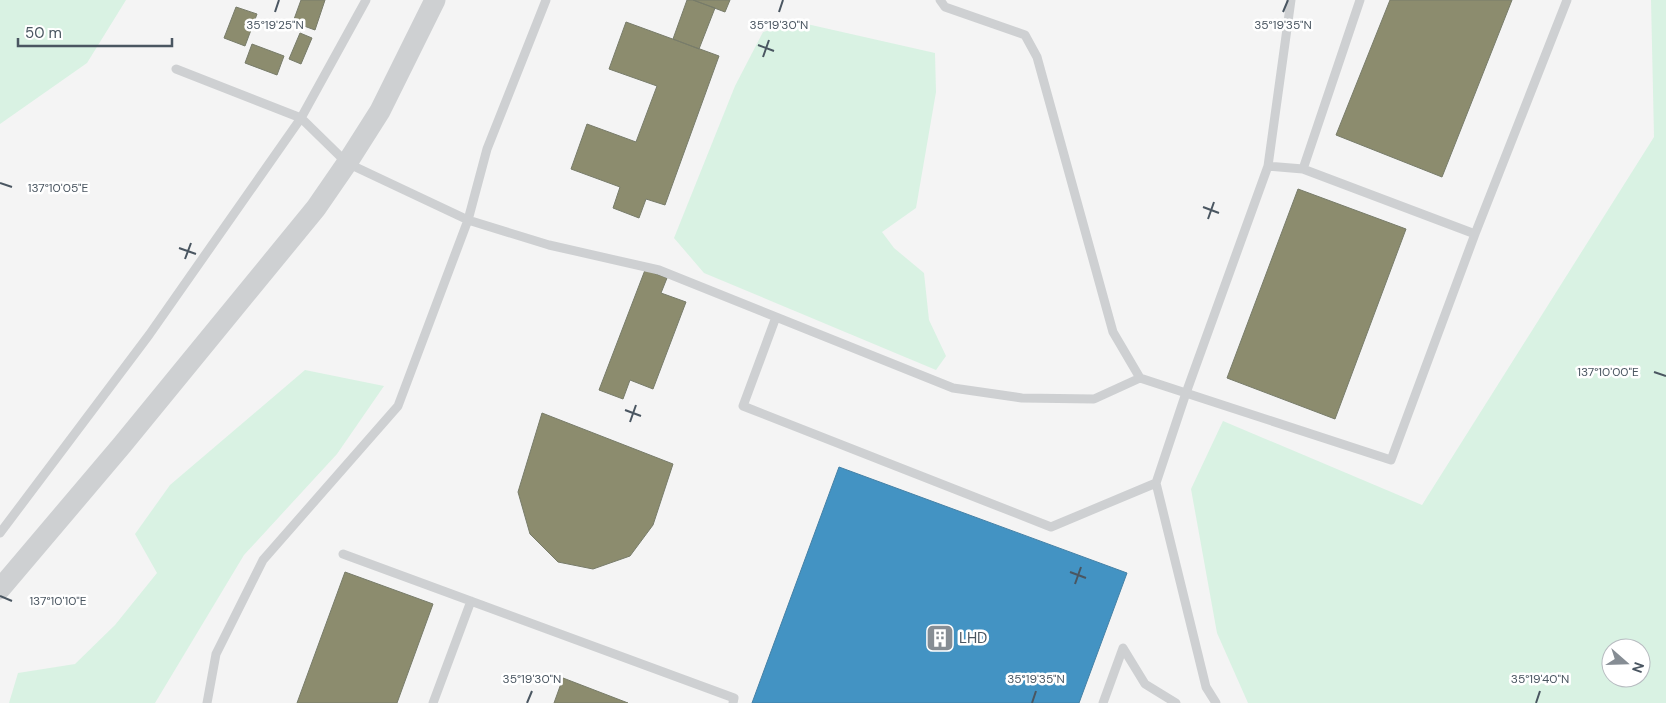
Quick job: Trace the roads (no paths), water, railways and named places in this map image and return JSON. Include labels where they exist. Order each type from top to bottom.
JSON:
[{"type":"street","points":[[0,589],[122,445],[316,208],[380,111],[435,0]]},
{"type":"lane","points":[[0,533],[149,335],[301,118],[366,0]]},
{"type":"lane","points":[[207,703],[216,654],[263,560],[398,406],[468,220],[487,149],[546,0]]},
{"type":"lane","points":[[940,0],[945,7],[1025,35],[1037,57],[1112,332],[1140,378],[1391,460],[1475,234],[1567,0]]},
{"type":"lane","points":[[1216,703],[1206,687],[1156,483],[1186,393],[1268,166],[1291,0]]},
{"type":"lane","points":[[1303,169],[1360,0]]},
{"type":"lane","points":[[176,69],[301,118],[347,163],[468,220],[549,245],[660,270],[953,388],[1022,398],[1094,400],[1140,378]]},
{"type":"lane","points":[[1268,166],[1303,169],[1475,234]]},
{"type":"lane","points":[[776,317],[743,406],[1051,527],[1156,483]]},
{"type":"lane","points":[[343,554],[734,698],[733,703]]},
{"type":"lane","points":[[433,703],[471,601]]},
{"type":"lane","points":[[1103,703],[1123,648],[1145,684],[1176,703]]},
{"type":"place","name":"LHD","points":[[940,638]]}]
